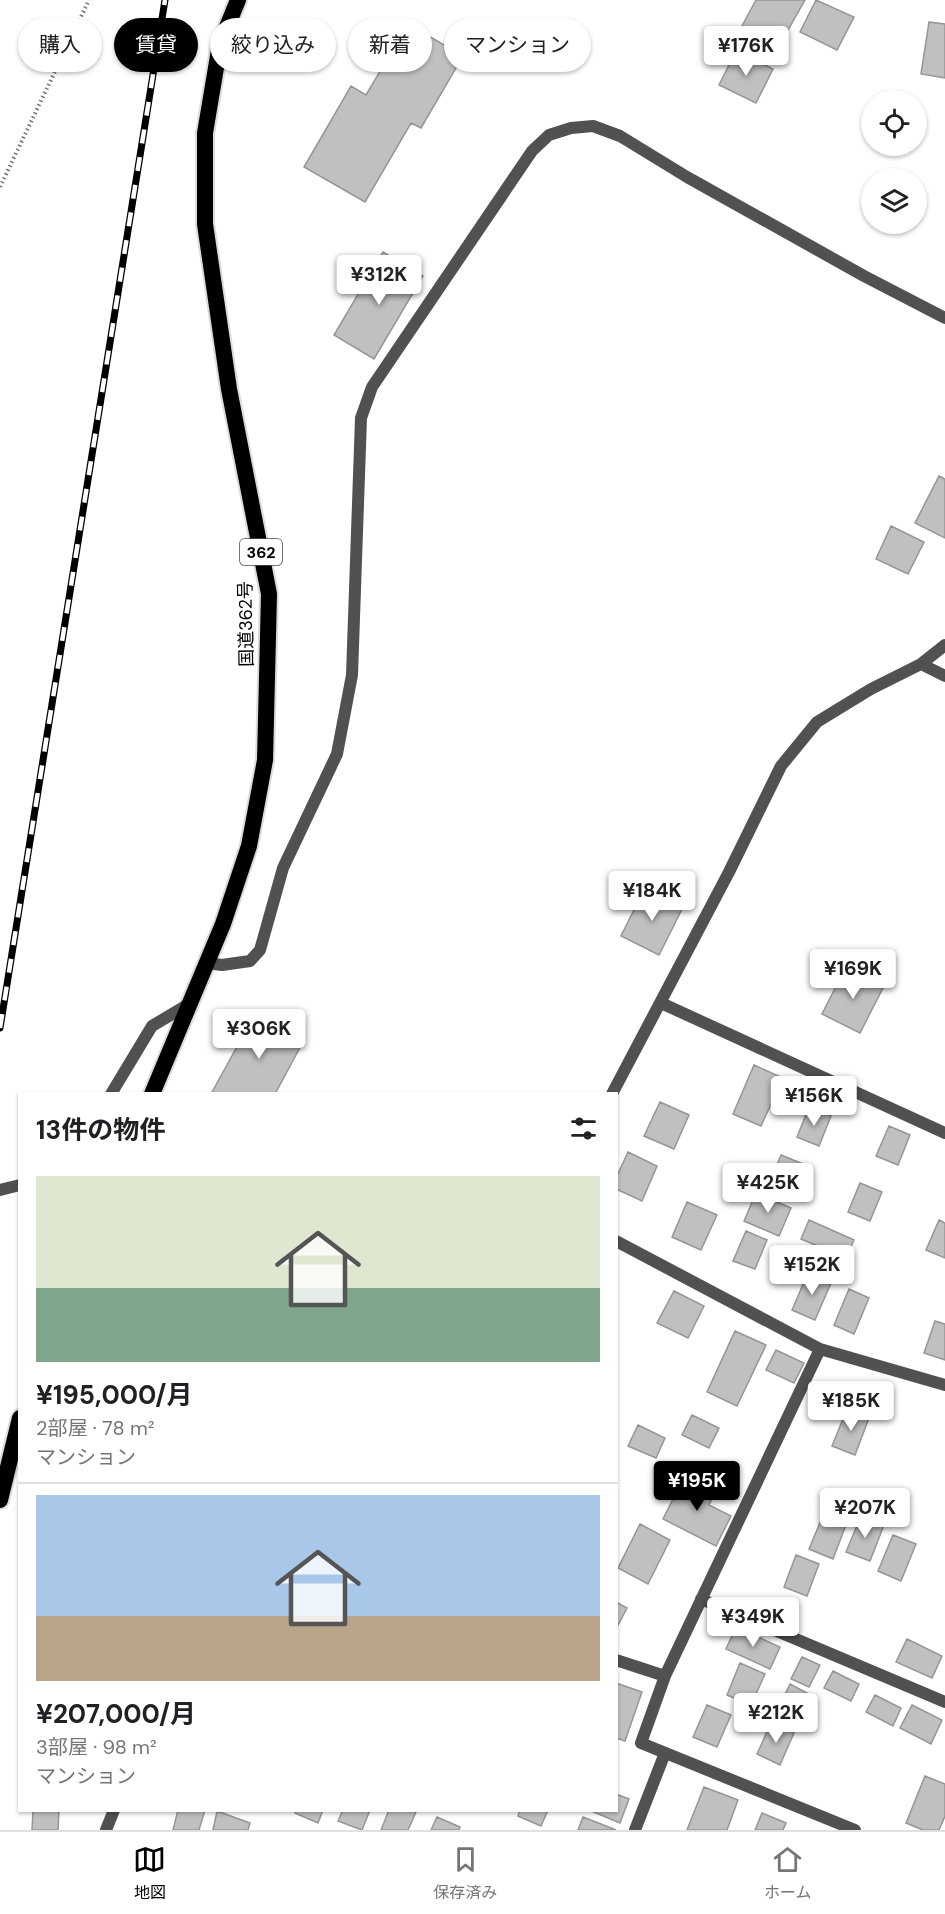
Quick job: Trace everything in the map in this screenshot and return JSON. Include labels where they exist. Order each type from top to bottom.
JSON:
[{"type":"highway","name":"国道362号","points":[[153,1092],[222,924],[249,846],[265,760],[269,594],[229,390],[205,224],[205,133],[220,44],[238,0]]},
{"type":"highway","points":[[0,1500],[18,1426]]},
{"type":"street","points":[[206,963],[222,965],[250,961],[260,950],[283,868],[337,754],[352,675],[361,418],[372,387],[532,151],[549,135],[571,128],[593,126],[620,136],[687,177],[822,253],[945,318]]},
{"type":"street","points":[[613,1092],[661,1003],[781,766],[817,722],[921,664],[945,645]]},
{"type":"street","points":[[921,664],[945,676]]},
{"type":"street","points":[[661,1003],[945,1132]]},
{"type":"street","points":[[112,1092],[152,1026],[189,1004]]},
{"type":"street","points":[[0,1190],[18,1186]]},
{"type":"street","points":[[618,1242],[820,1348],[945,1385]]},
{"type":"street","points":[[820,1348],[665,1676],[641,1743],[855,1830]]},
{"type":"street","points":[[702,1599],[945,1702]]},
{"type":"street","points":[[618,1661],[665,1676]]},
{"type":"street","points":[[635,1830],[665,1753]]},
{"type":"street","points":[[106,1830],[113,1812]]},
{"type":"path","points":[[0,187],[89,0]]},
{"type":"building","points":[[756,0],[805,0],[779,46],[742,26]]},
{"type":"building","points":[[816,0],[854,17],[837,50],[800,32]]},
{"type":"building","points":[[929,22],[945,24],[945,78],[921,74]]},
{"type":"building","points":[[432,38],[444,45],[444,72],[454,72],[421,128],[411,123],[365,202],[304,167],[351,86],[366,95],[380,72],[432,72]]},
{"type":"building","points":[[736,51],[773,69],[756,103],[719,85]]},
{"type":"building","points":[[383,252],[423,276],[374,359],[334,335]]},
{"type":"building","points":[[939,476],[945,479],[945,538],[915,523]]},
{"type":"building","points":[[891,526],[924,542],[908,574],[876,559]]},
{"type":"building","points":[[645,888],[683,907],[659,955],[621,936]]},
{"type":"building","points":[[846,967],[884,986],[860,1033],[822,1014]]},
{"type":"building","points":[[255,1014],[304,1040],[276,1092],[212,1092]]},
{"type":"building","points":[[754,1065],[783,1078],[761,1126],[733,1114]]},
{"type":"building","points":[[660,1102],[689,1115],[674,1149],[644,1136]]},
{"type":"building","points":[[809,1107],[831,1116],[819,1146],[797,1137]]},
{"type":"building","points":[[889,1126],[910,1135],[898,1165],[876,1156]]},
{"type":"building","points":[[628,1152],[657,1166],[642,1201],[618,1190],[618,1174]]},
{"type":"building","points":[[781,1155],[803,1164],[791,1193],[769,1185]]},
{"type":"building","points":[[860,1183],[882,1192],[870,1221],[848,1212]]},
{"type":"building","points":[[756,1193],[791,1208],[779,1236],[744,1221]]},
{"type":"building","points":[[687,1202],[717,1215],[701,1250],[672,1237]]},
{"type":"building","points":[[809,1220],[854,1240],[841,1270],[820,1261],[825,1249],[801,1239]]},
{"type":"building","points":[[939,1220],[945,1223],[945,1258],[926,1250]]},
{"type":"building","points":[[746,1231],[767,1240],[755,1269],[733,1261]]},
{"type":"building","points":[[808,1273],[831,1283],[815,1320],[792,1310]]},
{"type":"building","points":[[849,1289],[869,1298],[854,1334],[834,1325]]},
{"type":"building","points":[[674,1291],[704,1306],[688,1338],[657,1323]]},
{"type":"building","points":[[935,1321],[945,1324],[945,1360],[924,1353]]},
{"type":"building","points":[[735,1331],[766,1345],[737,1406],[707,1392]]},
{"type":"building","points":[[776,1350],[804,1363],[794,1383],[766,1370]]},
{"type":"building","points":[[847,1409],[869,1418],[855,1455],[832,1446]]},
{"type":"building","points":[[692,1415],[719,1428],[709,1448],[682,1435]]},
{"type":"building","points":[[638,1425],[665,1438],[656,1458],[628,1446]]},
{"type":"building","points":[[684,1477],[715,1493],[709,1505],[731,1516],[716,1546],[663,1519]]},
{"type":"building","points":[[824,1513],[847,1522],[833,1559],[809,1549]]},
{"type":"building","points":[[861,1516],[884,1525],[870,1561],[846,1552]]},
{"type":"building","points":[[640,1524],[670,1540],[648,1584],[618,1568]]},
{"type":"building","points":[[893,1535],[916,1544],[901,1581],[878,1571]]},
{"type":"building","points":[[796,1555],[819,1564],[807,1596],[784,1587]]},
{"type":"building","points":[[618,1603],[627,1608],[618,1625]]},
{"type":"building","points":[[736,1627],[780,1647],[770,1669],[726,1649]]},
{"type":"building","points":[[907,1639],[942,1656],[932,1678],[896,1662]]},
{"type":"building","points":[[802,1657],[820,1665],[809,1687],[791,1679]]},
{"type":"building","points":[[740,1663],[765,1674],[751,1705],[727,1695]]},
{"type":"building","points":[[833,1671],[859,1684],[851,1701],[824,1688]]},
{"type":"building","points":[[618,1684],[642,1692],[625,1741],[618,1739]]},
{"type":"building","points":[[790,1684],[807,1693],[796,1715],[779,1707]]},
{"type":"building","points":[[875,1695],[901,1708],[893,1726],[866,1712]]},
{"type":"building","points":[[707,1705],[731,1715],[717,1747],[693,1737]]},
{"type":"building","points":[[912,1705],[942,1720],[931,1744],[900,1728]]},
{"type":"building","points":[[771,1723],[794,1733],[780,1765],[757,1754]]},
{"type":"building","points":[[925,1776],[945,1784],[945,1816],[939,1830],[923,1830],[906,1823]]},
{"type":"building","points":[[704,1787],[738,1800],[727,1830],[687,1830]]},
{"type":"building","points":[[618,1795],[629,1799],[620,1823],[594,1812],[618,1812]]},
{"type":"building","points":[[33,1812],[59,1812],[58,1830],[32,1830]]},
{"type":"building","points":[[178,1812],[204,1812],[199,1830],[173,1830]]},
{"type":"building","points":[[217,1812],[250,1823],[248,1830],[213,1830]]},
{"type":"building","points":[[295,1812],[322,1812],[318,1823]]},
{"type":"building","points":[[342,1812],[369,1812],[362,1830],[338,1821]]},
{"type":"building","points":[[388,1812],[416,1812],[408,1830],[381,1830]]},
{"type":"building","points":[[519,1812],[547,1812],[541,1826],[518,1816]]},
{"type":"building","points":[[762,1813],[786,1823],[783,1830],[755,1830]]},
{"type":"building","points":[[437,1817],[460,1827],[459,1830],[431,1830]]},
{"type":"building","points":[[583,1817],[616,1830],[578,1830]]},
{"type":"railway","points":[[0,1028],[165,0]]}]
